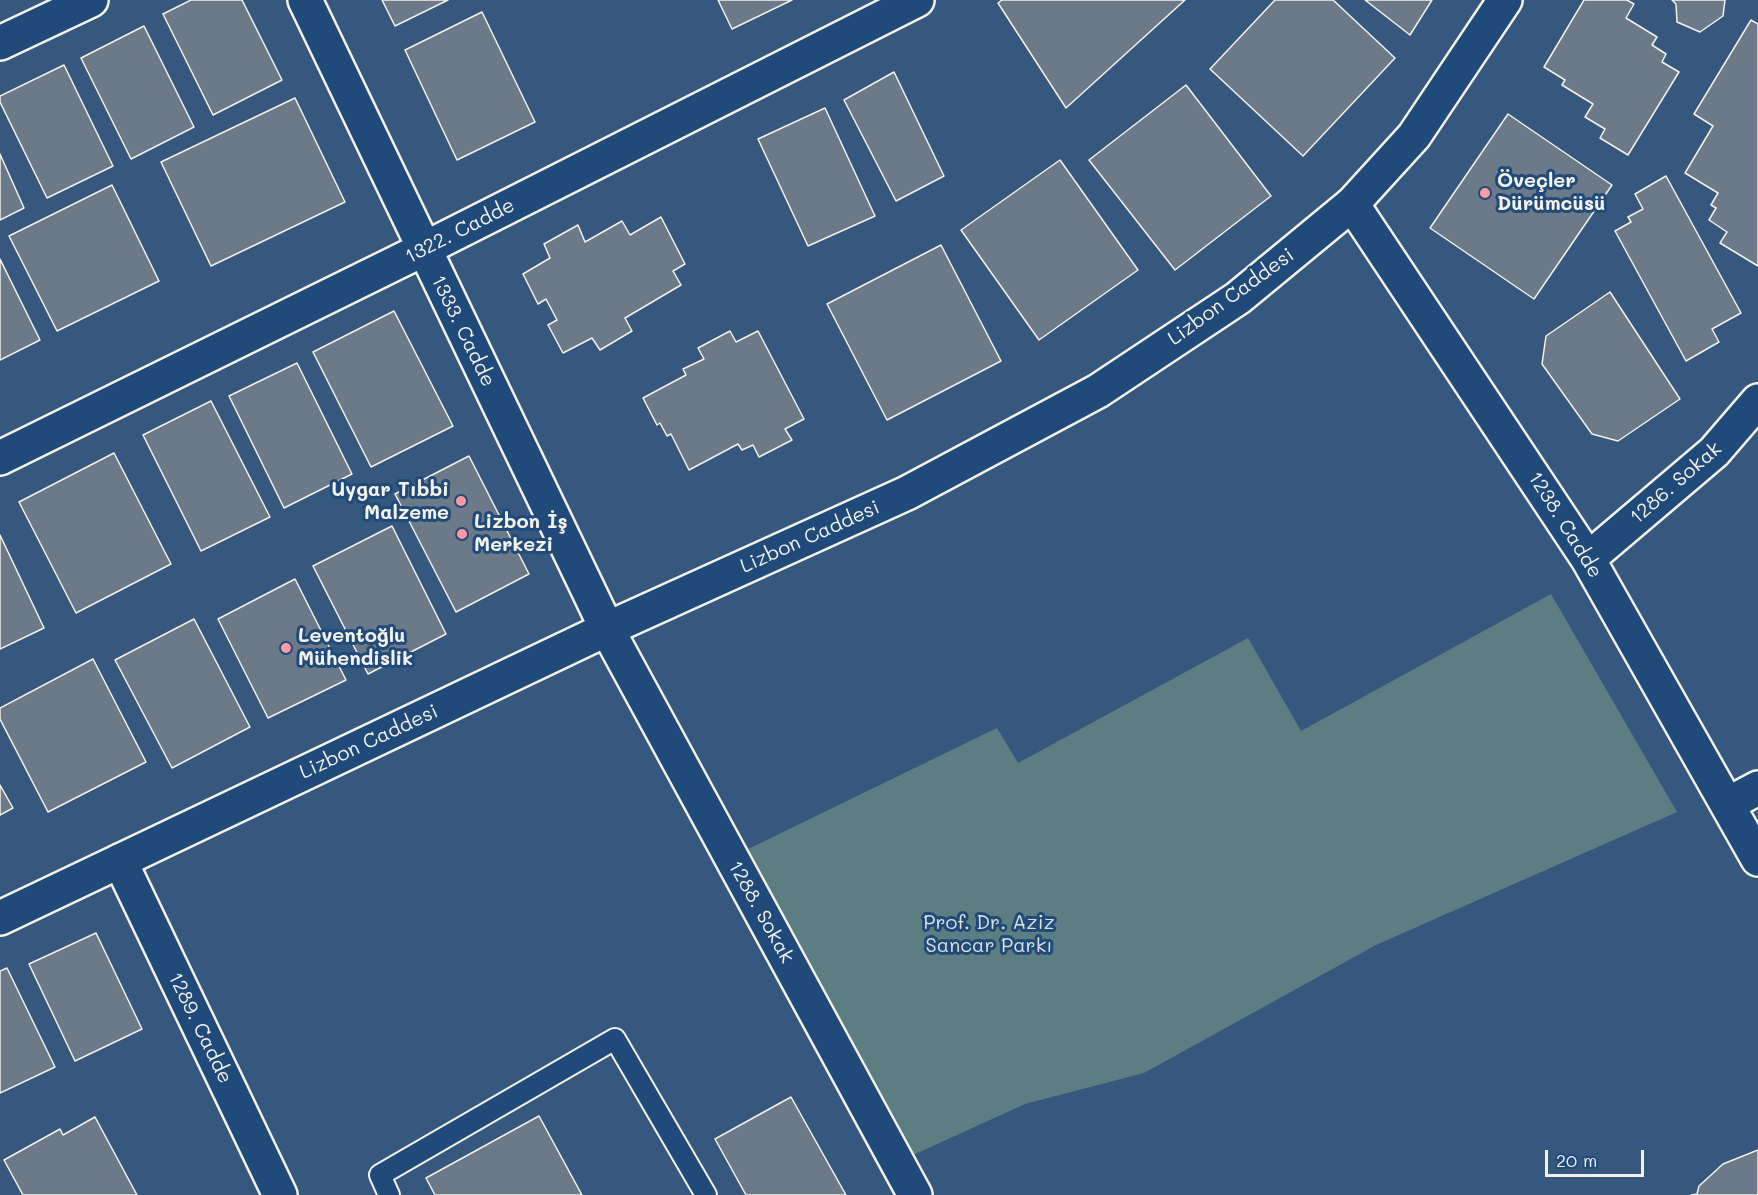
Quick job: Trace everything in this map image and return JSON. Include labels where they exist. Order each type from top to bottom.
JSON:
[{"type":"street","points":[[0,43],[91,0]]},
{"type":"street","name":"1333. Cadde","points":[[304,0],[607,629]]},
{"type":"street","name":"1322. Cadde","points":[[0,458],[424,249],[917,0]]},
{"type":"street","name":"Lizbon Caddesi","points":[[0,918],[607,629],[907,493],[1098,391],[1238,298],[1352,204],[1414,136],[1505,0]]},
{"type":"street","name":"1238. Cadde","points":[[1352,204],[1588,559],[1758,859]]},
{"type":"street","name":"1286. Sokak","points":[[1588,559],[1714,452],[1758,401]]},
{"type":"street","name":"1288. Sokak","points":[[607,629],[915,1195]]},
{"type":"street","points":[[1728,804],[1758,788]]},
{"type":"street","name":"1289. Cadde","points":[[120,861],[280,1195]]},
{"type":"lane","points":[[389,1195],[380,1175],[615,1039],[706,1195]]},
{"type":"green space","name":"Prof. Dr. Aziz Sancar Parkı","points":[[1551,594],[1677,812],[1376,945],[1144,1073],[1025,1104],[911,1156],[744,851],[997,728],[1018,763],[1248,638],[1301,731]]},
{"type":"building","points":[[191,0],[242,0],[282,80],[213,115],[163,14]]},
{"type":"building","points":[[382,0],[448,0],[395,26]]},
{"type":"building","points":[[718,0],[792,0],[732,29]]},
{"type":"building","points":[[1002,0],[1185,0],[1066,108],[998,3]]},
{"type":"building","points":[[1275,0],[1333,0],[1395,58],[1303,156],[1210,69]]},
{"type":"building","points":[[1365,0],[1432,0],[1410,35]]},
{"type":"building","points":[[1584,0],[1627,0],[1634,4],[1626,18],[1657,37],[1652,45],[1666,54],[1662,62],[1679,72],[1628,155],[1600,138],[1605,129],[1585,117],[1593,104],[1562,85],[1565,80],[1544,67]]},
{"type":"building","points":[[1672,0],[1725,0],[1723,16],[1700,32],[1677,22],[1676,4]]},
{"type":"building","points":[[482,12],[535,122],[457,160],[405,50]]},
{"type":"building","points":[[1751,20],[1758,24],[1758,266],[1720,243],[1727,232],[1709,220],[1716,208],[1711,205],[1718,193],[1685,173],[1713,126],[1694,114]]},
{"type":"building","points":[[144,26],[194,127],[131,159],[81,58]]},
{"type":"building","points":[[64,65],[113,166],[47,198],[0,102],[0,96]]},
{"type":"building","points":[[894,72],[944,176],[896,201],[844,100]]},
{"type":"building","points":[[1186,85],[1271,196],[1175,270],[1089,160]]},
{"type":"building","points":[[295,98],[345,202],[211,266],[161,162]]},
{"type":"building","points":[[825,108],[875,216],[808,246],[758,139]]},
{"type":"building","points":[[1508,114],[1612,185],[1534,299],[1430,228]]},
{"type":"building","points":[[0,154],[24,208],[0,220]]},
{"type":"building","points":[[1060,160],[1138,270],[1039,340],[961,230]]},
{"type":"building","points":[[1666,176],[1741,313],[1712,329],[1719,342],[1686,361],[1615,231],[1631,222],[1628,217],[1643,209],[1635,194]]},
{"type":"building","points":[[112,185],[159,281],[57,331],[9,236]]},
{"type":"building","points":[[661,217],[685,264],[673,271],[681,285],[625,318],[632,331],[600,350],[592,338],[563,353],[548,325],[557,320],[546,299],[538,304],[523,274],[550,258],[544,244],[578,225],[585,242],[622,221],[630,235]]},
{"type":"building","points":[[941,245],[1001,361],[887,420],[827,304]]},
{"type":"building","points":[[0,259],[40,340],[0,360]]},
{"type":"building","points":[[1610,292],[1680,399],[1618,441],[1592,434],[1542,364],[1546,336]]},
{"type":"building","points":[[394,311],[453,426],[371,467],[313,352]]},
{"type":"building","points":[[730,331],[736,342],[758,331],[804,419],[785,429],[792,440],[759,457],[753,445],[742,450],[738,444],[689,470],[671,434],[667,436],[660,423],[657,425],[643,398],[686,375],[683,369],[704,359],[698,348]]},
{"type":"building","points":[[297,363],[352,474],[284,508],[229,396]]},
{"type":"building","points":[[211,401],[270,517],[201,551],[143,435]]},
{"type":"building","points":[[114,453],[171,564],[76,613],[19,502]]},
{"type":"building","name":"Lizbon İş Merkezi","points":[[469,456],[529,574],[456,612],[395,494]]},
{"type":"building","points":[[392,526],[446,634],[368,674],[313,566]]},
{"type":"building","points":[[0,535],[44,628],[0,649]]},
{"type":"building","points":[[295,579],[346,680],[268,718],[218,619]]},
{"type":"building","points":[[194,619],[250,727],[172,768],[115,660]]},
{"type":"building","points":[[93,659],[146,762],[48,812],[0,719],[0,708]]},
{"type":"building","points":[[0,785],[13,808],[0,815]]},
{"type":"building","points":[[96,933],[142,1029],[75,1061],[29,964]]},
{"type":"building","points":[[7,968],[55,1067],[0,1093],[0,971]]},
{"type":"building","points":[[791,1097],[846,1195],[746,1195],[715,1139]]},
{"type":"building","points":[[539,1116],[582,1195],[435,1195],[426,1178]]},
{"type":"building","points":[[95,1117],[137,1195],[23,1195],[4,1160],[60,1129],[63,1135]]},
{"type":"building","points":[[1758,1150],[1758,1195],[1691,1195],[1697,1194],[1699,1186],[1723,1164]]},
{"type":"place","name":"Öveçler Dürümcüsü","points":[[1485,193]]},
{"type":"place","name":"Uygar Tıbbi Malzeme","points":[[461,501]]},
{"type":"place","name":"Lizbon İş Merkezi","points":[[462,534]]},
{"type":"place","name":"Leventoğlu Mühendislik","points":[[286,648]]}]
